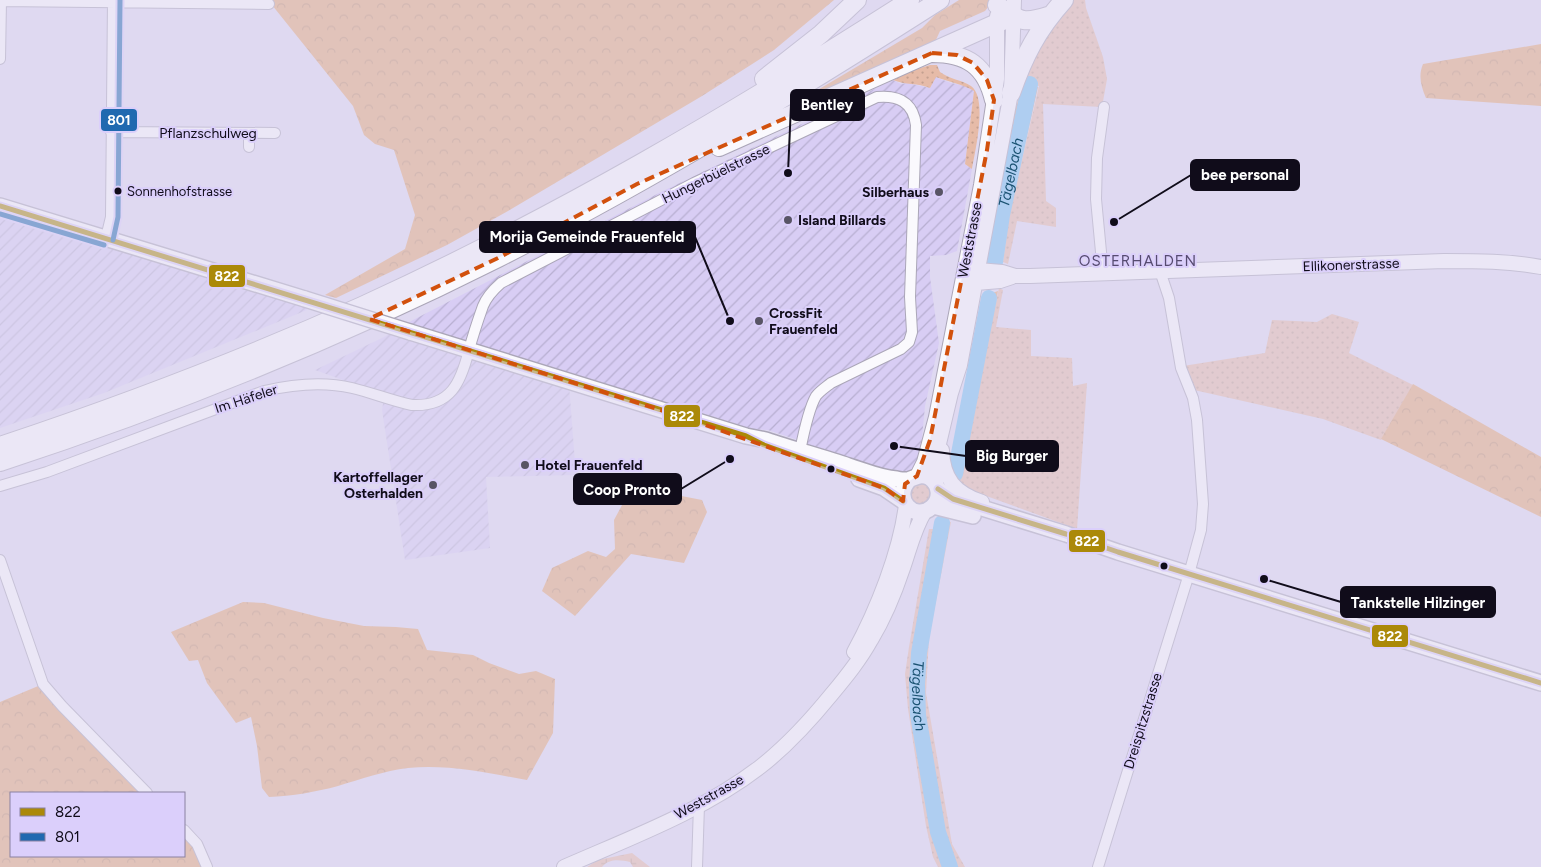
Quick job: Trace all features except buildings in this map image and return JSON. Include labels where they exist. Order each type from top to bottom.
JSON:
[{"type":"highway","points":[[698,130],[804,48],[857,0]]},
{"type":"highway","points":[[0,446],[169,386],[265,348],[362,306],[450,264],[537,220],[698,130],[910,0]]},
{"type":"highway","points":[[0,462],[166,404],[321,341],[391,310],[498,258],[637,184],[808,83],[940,0]]},
{"type":"highway","points":[[1011,93],[1025,56],[1036,36],[1064,0]]},
{"type":"highway","points":[[637,184],[932,53],[1004,9],[1021,20],[1030,21],[1051,15]]},
{"type":"highway","points":[[932,53],[957,55],[973,63],[987,80],[994,100]]},
{"type":"main road","name":"Weststrasse","points":[[937,486],[934,465],[960,365],[1011,93],[1004,9]]},
{"type":"main road","name":"Weststrasse","points":[[913,478],[924,462],[976,277],[983,176],[997,79],[1004,9]]},
{"type":"main road","points":[[0,206],[887,478],[928,477],[953,499],[1541,683]]},
{"type":"main road","name":"Ellikonerstrasse","points":[[976,277],[1103,270],[1160,271],[1444,261],[1488,261],[1541,267]]},
{"type":"main road","points":[[746,436],[764,445],[884,488],[914,511],[929,509],[1118,552]]},
{"type":"main road","name":"Weststrasse","points":[[942,436],[943,465],[948,479],[957,490],[978,501],[1043,521],[1066,534]]},
{"type":"main road","points":[[905,503],[903,490],[913,478]]},
{"type":"main road","points":[[929,509],[937,501],[937,486]]},
{"type":"main road","name":"Weststrasse","points":[[831,696],[876,607],[894,556],[904,519],[905,503]]},
{"type":"main road","name":"Weststrasse","points":[[564,867],[664,823],[732,786],[777,753],[806,725],[858,662],[872,639],[896,587],[917,523],[929,509]]},
{"type":"street","points":[[0,58],[0,1],[268,4]]},
{"type":"street","points":[[106,238],[111,217],[113,1]]},
{"type":"street","name":"Hungerbüelstrasse","points":[[469,350],[486,298],[502,284],[699,181],[876,97],[889,96],[900,99],[910,108],[915,116],[916,125],[910,297],[912,332],[909,342],[901,349],[822,389],[812,406],[800,451]]},
{"type":"street","points":[[1103,270],[1097,216],[1097,168],[1104,106]]},
{"type":"street","name":"Pflanzschulweg","points":[[112,132],[275,134]]},
{"type":"street","points":[[248,147],[249,133]]},
{"type":"street","points":[[1160,271],[1169,298],[1181,368],[1193,398],[1197,420],[1203,504],[1201,530],[1189,574]]},
{"type":"street","name":"Im Häfeler","points":[[0,486],[74,462],[264,391],[292,385],[340,386],[401,403],[430,404],[448,396],[456,386],[466,365],[469,350]]},
{"type":"street","points":[[0,560],[43,684],[62,706],[147,792]]},
{"type":"street","name":"Dreispitzstrasse","points":[[1098,867],[1189,574]]},
{"type":"street","points":[[697,867],[699,805]]},
{"type":"street","points":[[185,831],[197,844],[207,867]]},
{"type":"highlighted area","points":[[932,53],[957,55],[973,63],[987,80],[994,100],[987,150],[930,440],[917,476],[905,484],[903,501],[884,488],[677,415],[369,319],[498,258],[637,184]]},
{"type":"shaded area","points":[[935,77],[966,86],[974,91],[965,164],[972,169],[957,251],[946,255],[930,256],[930,277],[939,343],[925,406],[920,458],[913,468],[908,471],[899,472],[884,470],[768,430],[749,429],[568,372],[576,475],[486,477],[490,548],[405,560],[382,410],[384,398],[315,370],[384,337],[413,320],[661,192],[893,80],[901,84],[907,83],[930,88]]},
{"type":"shaded area","points":[[0,206],[305,299],[307,310],[104,393],[0,428]]},
{"type":"green space","points":[[268,0],[834,0],[774,50],[702,96],[447,245],[336,298],[325,295],[405,249],[415,215],[394,150],[375,144],[364,135],[353,106]]},
{"type":"green space","points":[[959,0],[989,0],[989,6],[985,11],[940,31],[935,42],[789,107],[922,28],[935,15]]},
{"type":"green space","points":[[1070,0],[1085,0],[1103,57],[1107,79],[1102,107],[1043,104],[1046,201],[1056,208],[1056,227],[1017,221],[1008,264],[1003,262],[1009,216],[1039,86],[1020,82],[1033,52]]},
{"type":"green space","points":[[1541,44],[1541,106],[1426,98],[1421,81],[1423,64]]},
{"type":"green space","points":[[930,65],[937,65],[940,72],[971,86],[976,92],[980,113],[972,169],[965,164],[974,91],[936,77],[930,88],[893,80]]},
{"type":"green space","points":[[1023,83],[1038,87],[1009,216],[1002,262],[992,258],[994,231],[1015,111]]},
{"type":"green space","points":[[999,288],[1003,290],[996,327],[1031,330],[1031,356],[1072,358],[1073,386],[1087,383],[1077,529],[970,490],[961,485],[958,478]]},
{"type":"green space","points":[[998,291],[960,470],[951,466],[961,424],[982,300],[984,296]]},
{"type":"green space","points":[[1332,314],[1359,322],[1349,353],[1413,385],[1381,440],[1323,419],[1194,390],[1183,366],[1265,353],[1272,320],[1317,322]]},
{"type":"green space","points":[[1413,384],[1541,457],[1541,517],[1381,439]]},
{"type":"green space","points":[[923,482],[932,490],[929,501],[919,506],[911,502],[909,487]]},
{"type":"green space","points":[[661,492],[702,500],[707,512],[684,563],[631,554],[575,616],[542,591],[552,568],[588,551],[606,557],[615,549],[614,520],[628,494]]},
{"type":"green space","points":[[940,521],[951,522],[929,638],[926,693],[952,844],[965,867],[938,867],[933,857],[926,826],[908,709],[905,674],[929,529],[933,529]]},
{"type":"green space","points":[[243,602],[264,603],[364,626],[418,629],[427,650],[473,655],[519,674],[536,671],[555,679],[553,733],[527,780],[453,768],[423,767],[381,773],[321,790],[269,797],[262,788],[251,717],[236,723],[207,683],[198,660],[189,661],[171,632]]},
{"type":"green space","points":[[43,684],[146,792],[10,792],[10,857],[185,857],[185,832],[207,867],[0,867],[0,702]]},
{"type":"green space","points":[[632,853],[650,867],[633,867],[630,862],[619,860],[608,862],[602,867],[587,867],[598,860]]},
{"type":"waterway","name":"Tägelbach","points":[[995,262],[1002,215],[1030,84]]},
{"type":"waterway","name":"Tägelbach","points":[[955,474],[989,298]]},
{"type":"waterway","name":"Tägelbach","points":[[942,523],[919,653],[917,684],[918,715],[938,832],[950,867]]},
{"type":"transit line","name":"801","points":[[113,240],[118,217],[120,0]]},
{"type":"transit line","name":"822","points":[[0,206],[746,436],[764,445],[884,488],[903,501]]},
{"type":"transit line","name":"801","points":[[0,214],[104,245]]},
{"type":"transit line","name":"822","points":[[938,489],[953,499],[1541,683]]},
{"type":"place","name":"Bentley","points":[[788,173]]},
{"type":"place","name":"Sonnenhofstrasse","points":[[118,191]]},
{"type":"place","name":"Silberhaus","points":[[939,192]]},
{"type":"place","name":"Island Billards","points":[[788,220]]},
{"type":"place","name":"bee personal","points":[[1114,222]]},
{"type":"place","name":"Morija Gemeinde Frauenfeld","points":[[730,321]]},
{"type":"place","name":"CrossFit Frauenfeld","points":[[759,321]]},
{"type":"place","name":"Big Burger","points":[[894,446]]},
{"type":"place","name":"Coop Pronto","points":[[730,459]]},
{"type":"place","name":"Hotel Frauenfeld","points":[[525,465]]},
{"type":"place","name":"Kartoffellager Osterhalden","points":[[433,485]]},
{"type":"place","name":"Tankstelle Hilzinger","points":[[1264,579]]},
{"type":"district","name":"OSTERHALDEN","points":[[1138,261]]}]
